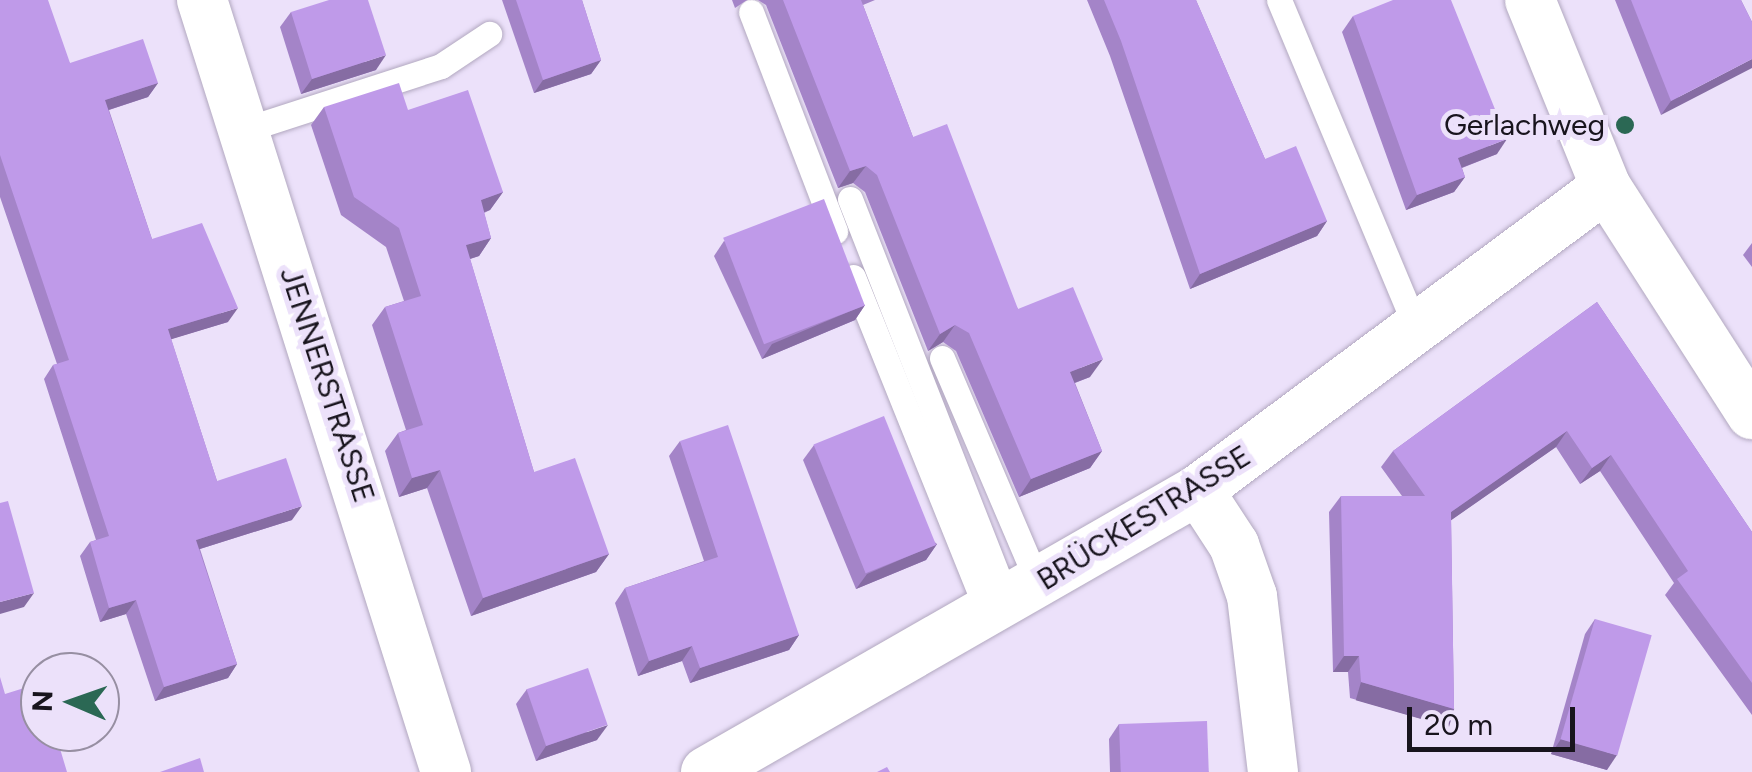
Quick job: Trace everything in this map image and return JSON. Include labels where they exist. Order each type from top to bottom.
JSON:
[{"type":"street","name":"JENNERSTRASSE","points":[[202,0],[446,772]]},
{"type":"street","points":[[1530,0],[1606,188],[1752,414]]},
{"type":"street","name":"BRÜCKESTRASSE","points":[[706,772],[1012,602],[1198,490],[1606,188]]},
{"type":"street","points":[[1198,490],[1234,545],[1252,596],[1273,772]]},
{"type":"lane","points":[[1278,0],[1416,328]]},
{"type":"lane","points":[[751,12],[1012,602]]},
{"type":"lane","points":[[244,130],[441,66],[489,34]]},
{"type":"lane","points":[[850,198],[1012,602]]},
{"type":"lane","points":[[942,358],[1012,602]]},
{"type":"building","points":[[0,0],[48,0],[70,63],[143,39],[158,83],[105,100],[152,239],[202,223],[238,308],[168,329],[217,481],[286,458],[302,506],[196,540],[237,664],[164,687],[136,600],[109,608],[90,542],[109,536],[53,365],[69,360],[0,155]]},
{"type":"building","points":[[329,0],[368,0],[386,55],[312,79],[291,12]]},
{"type":"building","points":[[516,0],[582,0],[601,60],[543,80]]},
{"type":"building","points":[[783,0],[861,0],[913,137],[947,124],[1018,309],[1073,287],[1103,359],[1070,372],[1102,451],[1031,479],[969,333],[955,325],[940,334],[877,175],[866,166],[850,171]]},
{"type":"building","points":[[1104,0],[1196,0],[1265,159],[1296,146],[1327,221],[1200,274]]},
{"type":"building","points":[[1393,0],[1451,0],[1507,139],[1458,158],[1465,177],[1417,195],[1353,16]]},
{"type":"building","points":[[1631,0],[1741,0],[1752,22],[1752,59],[1671,101]]},
{"type":"building","points":[[399,83],[408,110],[468,90],[503,192],[481,200],[491,238],[466,245],[534,472],[575,458],[609,554],[483,598],[440,470],[412,478],[398,433],[423,425],[385,307],[421,296],[399,228],[354,197],[324,107]]},
{"type":"building","points":[[824,199],[865,305],[764,344],[723,238]]},
{"type":"building","points":[[1597,302],[1752,532],[1752,683],[1677,579],[1688,571],[1611,455],[1592,468],[1567,431],[1451,512],[1454,709],[1361,682],[1359,656],[1344,656],[1341,496],[1425,496],[1393,451]]},
{"type":"building","points":[[884,416],[936,545],[866,573],[814,444]]},
{"type":"building","points":[[728,425],[799,635],[700,668],[692,646],[649,661],[625,588],[718,557],[680,441]]},
{"type":"building","points":[[8,501],[34,593],[0,602],[0,503]]},
{"type":"building","points":[[1595,619],[1652,635],[1617,755],[1561,739]]},
{"type":"building","points":[[588,668],[608,725],[546,746],[527,689]]},
{"type":"building","points":[[0,677],[5,694],[20,689],[20,752],[61,752],[67,772],[0,772]]},
{"type":"building","points":[[1207,721],[1209,772],[1121,772],[1119,724]]},
{"type":"building","points":[[200,758],[204,772],[160,772]]},
{"type":"place","name":"Gerlachweg","points":[[1625,125]]}]
